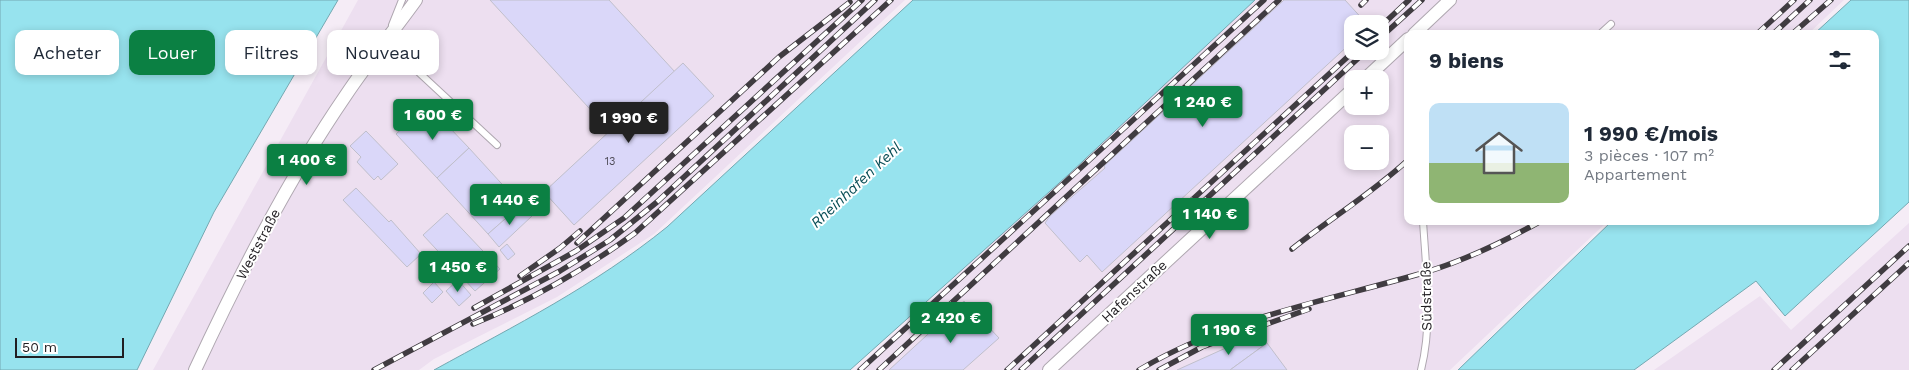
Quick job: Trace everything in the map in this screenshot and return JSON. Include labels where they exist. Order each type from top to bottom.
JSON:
[{"type":"street","name":"Weststraße","points":[[394,30],[416,0]]},
{"type":"street","points":[[1418,30],[1450,0]]},
{"type":"street","points":[[1375,70],[1404,44]]},
{"type":"street","name":"Weststraße","points":[[195,370],[276,211],[346,95],[361,75]]},
{"type":"street","name":"Hafenstraße","points":[[1048,370],[1344,97]]},
{"type":"lane","points":[[389,30],[402,0]]},
{"type":"lane","points":[[1604,30],[1611,24]]},
{"type":"lane","points":[[421,75],[497,145]]},
{"type":"lane","name":"Südstraße","points":[[1422,370],[1427,338],[1423,225]]},
{"type":"shaded area","points":[[358,0],[905,0],[654,234],[557,297],[434,359],[419,370],[153,370],[327,56],[327,75],[439,75],[439,30],[341,30]]},
{"type":"shaded area","points":[[1255,0],[1844,0],[1812,30],[1404,30],[1404,225],[1604,225],[1450,370],[855,370]]},
{"type":"shaded area","points":[[1909,223],[1909,370],[1654,370],[1760,296],[1791,330]]},
{"type":"water","points":[[0,0],[338,0],[317,36],[317,30],[225,30],[225,75],[294,75],[214,212],[137,370],[0,370]]},
{"type":"water","name":"Rheinhafen Kehl","points":[[913,0],[1255,0],[1068,175],[850,370],[434,370],[554,304],[611,268],[667,227]]},
{"type":"water","points":[[1851,0],[1909,0],[1909,202],[1785,316],[1756,281],[1634,370],[1458,370],[1608,225],[1879,225],[1879,30],[1818,30]]},
{"type":"building","points":[[490,0],[609,0],[675,72],[610,131]]},
{"type":"building","points":[[1284,0],[1345,0],[1359,15],[1344,15],[1344,49],[1102,272],[1087,255],[1080,262],[1045,223],[1050,216],[1105,168],[1104,166]]},
{"type":"building","points":[[683,63],[714,96],[574,225],[544,192]]},
{"type":"building","points":[[428,105],[469,148],[437,178],[396,134]]},
{"type":"building","points":[[366,131],[398,164],[381,180],[378,176],[374,180],[357,162],[361,157],[350,146]]},
{"type":"building","points":[[469,148],[521,205],[488,234],[437,178]]},
{"type":"building","points":[[356,188],[389,222],[391,220],[421,254],[407,267],[343,200]]},
{"type":"building","points":[[521,205],[532,216],[499,247],[488,234]]},
{"type":"building","points":[[447,213],[500,269],[475,291],[423,235]]},
{"type":"building","points":[[507,244],[515,254],[508,260],[500,250]]},
{"type":"building","points":[[458,280],[471,295],[459,306],[446,291]]},
{"type":"building","points":[[434,282],[443,292],[432,303],[423,293]]},
{"type":"building","points":[[964,301],[999,338],[963,370],[889,370]]},
{"type":"building","points":[[1259,333],[1267,343],[1230,370],[1177,370]]},
{"type":"building","points":[[1267,343],[1287,370],[1230,370]]},
{"type":"railway","points":[[474,308],[576,251],[624,218],[862,0]]},
{"type":"railway","points":[[374,370],[560,271],[610,240],[657,202],[875,0]]},
{"type":"railway","points":[[473,324],[516,305],[557,283],[635,233],[891,0]]},
{"type":"railway","points":[[860,370],[1264,0]]},
{"type":"railway","points":[[879,370],[1279,0]]},
{"type":"railway","points":[[1361,5],[1366,0]]},
{"type":"railway","points":[[1389,19],[1409,0]]},
{"type":"railway","points":[[1389,30],[1422,0]]},
{"type":"railway","points":[[1761,30],[1794,0]]},
{"type":"railway","points":[[1777,30],[1810,0]]},
{"type":"railway","points":[[1797,30],[1831,0]]},
{"type":"railway","points":[[577,243],[779,57],[850,2]]},
{"type":"railway","points":[[1007,370],[1344,60]]},
{"type":"railway","points":[[1021,370],[1356,60]]},
{"type":"railway","points":[[1292,249],[1380,184],[1404,163]]},
{"type":"railway","points":[[1139,370],[1208,336],[1243,323],[1456,262],[1533,225]]},
{"type":"railway","points":[[520,276],[560,248],[580,231]]},
{"type":"railway","points":[[1774,370],[1909,246]]},
{"type":"railway","points":[[1792,370],[1909,263]]},
{"type":"railway","points":[[1159,370],[1202,347],[1309,309]]}]
